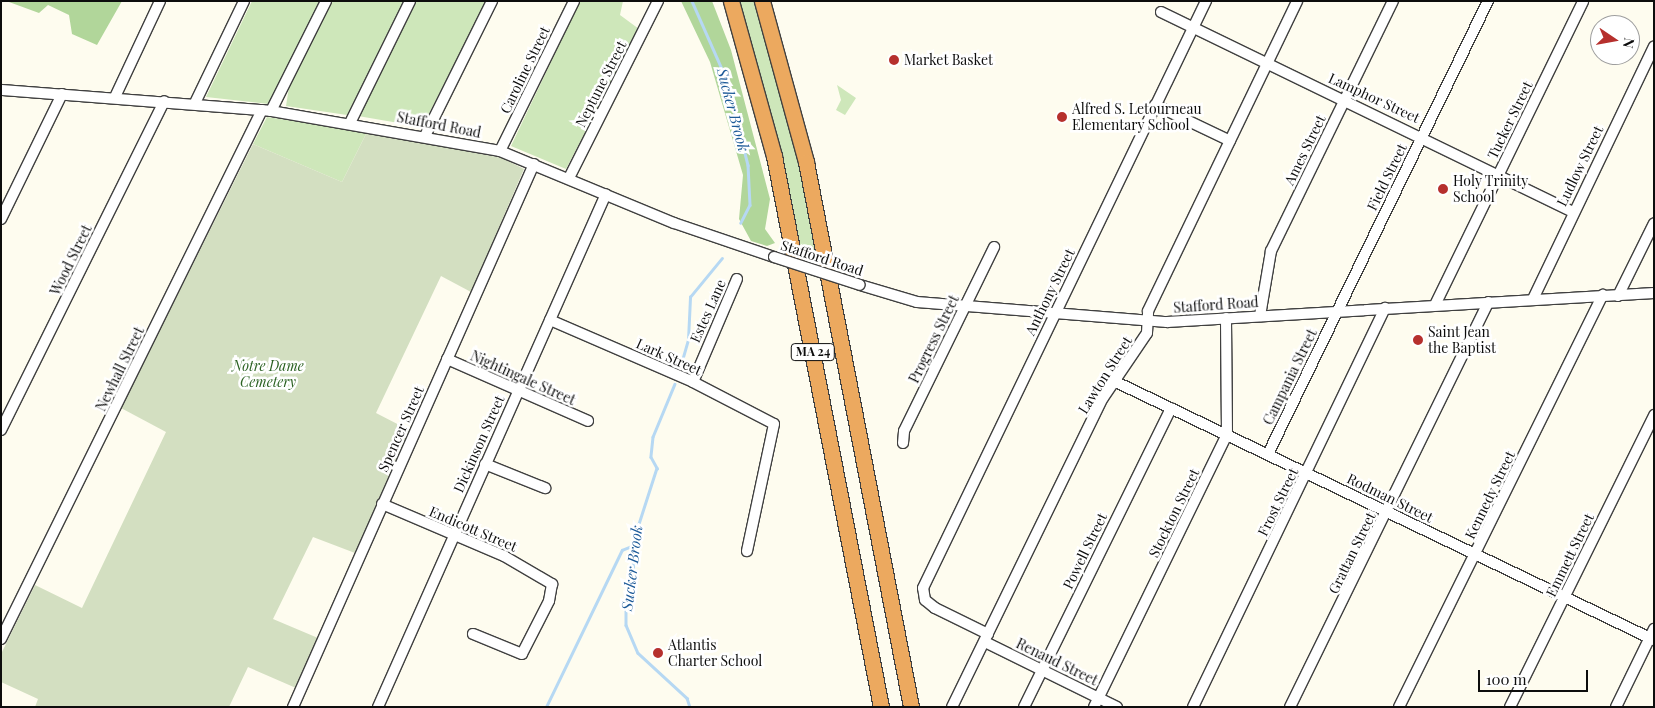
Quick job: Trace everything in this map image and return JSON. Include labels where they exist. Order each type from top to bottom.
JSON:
[{"type":"highway","points":[[721,1],[780,182]]},
{"type":"highway","name":"MA 24","points":[[731,1],[780,182],[881,707]]},
{"type":"highway","name":"MA 24","points":[[762,1],[780,58],[811,188],[911,707]]},
{"type":"highway","points":[[768,1],[780,58]]},
{"type":"street","points":[[115,97],[160,1]]},
{"type":"street","points":[[195,103],[244,1]]},
{"type":"street","name":"Newhall Street","points":[[1,639],[266,111],[326,1]]},
{"type":"street","points":[[350,123],[410,1]]},
{"type":"street","points":[[425,136],[492,1]]},
{"type":"street","name":"Caroline Street","points":[[500,152],[574,1]]},
{"type":"street","name":"Neptune Street","points":[[569,178],[658,1]]},
{"type":"street","name":"Anthony Street","points":[[924,596],[930,569],[1206,1]]},
{"type":"street","name":"Lawton Street","points":[[952,707],[1114,381],[1147,333],[1148,311],[1298,1]]},
{"type":"street","name":"Ames Street","points":[[1260,316],[1270,251],[1393,1]]},
{"type":"street","name":"Field Street","points":[[1337,311],[1488,1]]},
{"type":"street","name":"Tucker Street","points":[[1435,305],[1583,1]]},
{"type":"street","name":"Lamphor Street","points":[[1161,12],[1422,136],[1573,212]]},
{"type":"street","name":"Ludlow Street","points":[[1533,299],[1654,46]]},
{"type":"street","name":"Stafford Road","points":[[1,90],[195,103],[266,111],[425,136],[500,152],[774,257],[860,286],[917,302],[1053,316],[1148,322],[1654,293]]},
{"type":"street","points":[[1,219],[62,94]]},
{"type":"street","name":"Wood Street","points":[[1,430],[164,101]]},
{"type":"street","points":[[1155,105],[1230,141]]},
{"type":"street","name":"Spencer Street","points":[[293,707],[534,164]]},
{"type":"street","name":"Dickinson Street","points":[[378,707],[606,194]]},
{"type":"street","points":[[1618,296],[1654,223]]},
{"type":"street","name":"Progress Street","points":[[903,443],[904,431],[994,247]]},
{"type":"street","name":"Estes Lane","points":[[693,382],[737,279]]},
{"type":"street","name":"Kennedy Street","points":[[1399,707],[1603,295]]},
{"type":"street","name":"Grattan Street","points":[[1290,707],[1488,302]]},
{"type":"street","name":"Frost Street","points":[[1193,707],[1385,308]]},
{"type":"street","name":"Campania Street","points":[[1268,454],[1337,311]]},
{"type":"street","name":"Stockton Street","points":[[1096,702],[1226,434],[1226,318]]},
{"type":"street","name":"Lark Street","points":[[550,320],[693,382],[774,424],[747,551]]},
{"type":"street","name":"Nightingale Street","points":[[447,359],[588,421]]},
{"type":"street","name":"Rodman Street","points":[[1114,381],[1475,556],[1652,636]]},
{"type":"street","name":"Powell Street","points":[[1024,707],[1171,408]]},
{"type":"street","name":"Emmett Street","points":[[1510,707],[1654,415]]},
{"type":"street","points":[[486,464],[545,488]]},
{"type":"street","name":"Endicott Street","points":[[382,504],[452,538],[504,556],[551,584],[548,601],[522,654],[473,634]]},
{"type":"street","name":"Renaud Street","points":[[924,596],[935,608],[1096,702],[1117,707]]},
{"type":"street","points":[[1616,707],[1652,636]]},
{"type":"green space","points":[[122,1],[97,45],[72,34],[69,15],[48,5],[39,13],[9,2]]},
{"type":"green space","points":[[252,1],[322,1],[269,104],[206,97]]},
{"type":"green space","points":[[332,1],[405,1],[347,115],[286,106],[289,87]]},
{"type":"green space","points":[[415,1],[487,1],[422,127],[358,116]]},
{"type":"green space","points":[[580,1],[623,1],[620,15],[639,29],[566,169],[511,146]]},
{"type":"green space","points":[[681,1],[712,1],[731,50],[770,199],[765,229],[775,243],[767,246],[751,241],[739,219],[743,175],[710,62]]},
{"type":"green space","points":[[735,1],[757,1],[782,82],[821,264],[799,257]]},
{"type":"green space","points":[[837,85],[856,98],[845,115],[836,110],[841,100]]},
{"type":"green space","points":[[267,117],[367,132],[342,182],[253,144]]},
{"type":"green space","name":"Notre Dame Cemetery","points":[[367,132],[502,158],[524,169],[471,292],[441,276],[376,413],[409,430],[355,553],[313,537],[273,619],[318,638],[296,688],[248,667],[229,707],[35,707],[38,699],[1,682],[1,654],[35,585],[82,608],[166,432],[121,408],[253,144],[342,182]]},
{"type":"waterway","name":"Sucker Brook","points":[[692,1],[726,78],[748,165],[750,205],[741,223]]},
{"type":"waterway","name":"Sucker Brook","points":[[681,364],[688,340],[690,297],[722,258]]},
{"type":"waterway","name":"Sucker Brook","points":[[675,384],[653,437],[651,457],[657,468],[632,546],[634,574],[626,594],[626,625],[638,653],[687,698],[690,707]]},
{"type":"waterway","points":[[546,707],[622,550],[632,546]]},
{"type":"place","name":"Market Basket","points":[[894,60]]},
{"type":"place","name":"Alfred S. Letourneau Elementary School","points":[[1062,117]]},
{"type":"place","name":"Holy Trinity School","points":[[1443,189]]},
{"type":"place","name":"Saint Jean the Baptist","points":[[1418,340]]},
{"type":"place","name":"Atlantis Charter School","points":[[658,653]]}]
